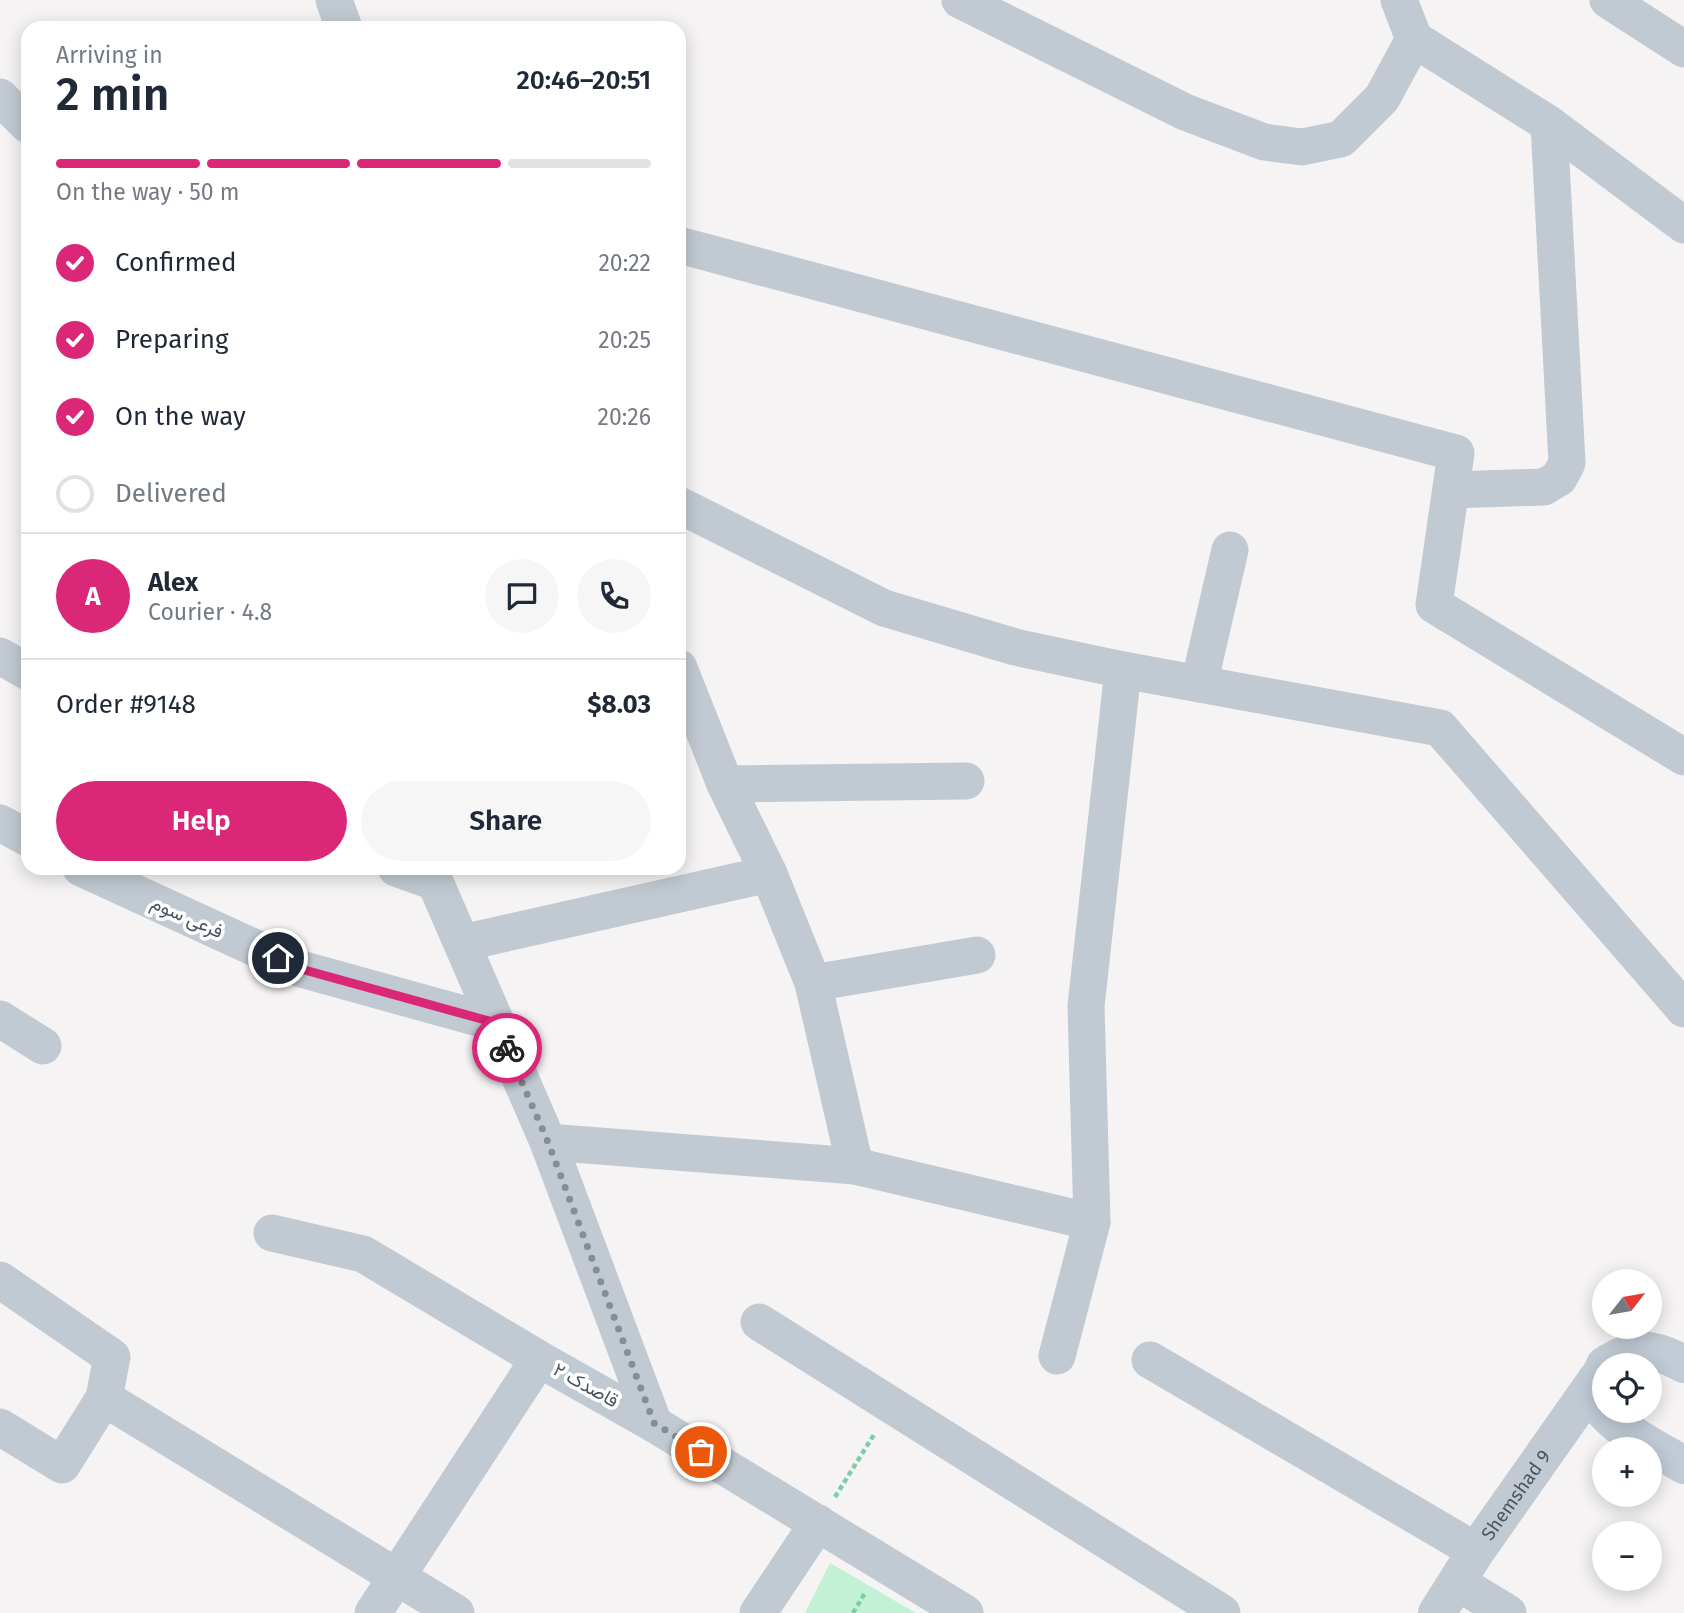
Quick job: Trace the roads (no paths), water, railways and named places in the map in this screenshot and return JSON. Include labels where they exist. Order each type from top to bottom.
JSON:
[{"type":"main road","points":[[1628,1353],[1646,1349],[1661,1352],[1684,1364]]},
{"type":"main road","points":[[1616,1423],[1684,1465]]},
{"type":"street","points":[[334,0],[342,21]]},
{"type":"street","points":[[960,0],[1185,112],[1264,142],[1301,147],[1341,139],[1382,98],[1414,39]]},
{"type":"street","points":[[1399,0],[1414,39],[1549,124],[1684,225]]},
{"type":"street","points":[[1608,0],[1684,49]]},
{"type":"street","points":[[0,97],[21,118]]},
{"type":"street","points":[[1451,490],[1544,487],[1559,478],[1567,463],[1549,124]]},
{"type":"street","points":[[686,247],[1456,453],[1434,605],[1684,757]]},
{"type":"street","points":[[686,509],[884,608],[1015,647],[1123,670],[1440,728],[1684,1009]]},
{"type":"street","points":[[1199,684],[1230,550]]},
{"type":"street","points":[[0,656],[21,668]]},
{"type":"street","points":[[1057,1356],[1092,1222],[1086,1006],[1123,670]]},
{"type":"street","points":[[686,686],[725,784],[769,874],[813,984],[855,1166]]},
{"type":"street","points":[[725,784],[966,780]]},
{"type":"street","points":[[0,823],[21,834]]},
{"type":"street","points":[[462,943],[769,874]]},
{"type":"street","name":"فرعی سوم","points":[[95,875],[301,969],[496,1023]]},
{"type":"street","points":[[432,875],[548,1142],[654,1423]]},
{"type":"street","points":[[813,984],[977,955]]},
{"type":"street","points":[[0,1019],[43,1046]]},
{"type":"street","points":[[548,1142],[855,1166],[1092,1222]]},
{"type":"street","points":[[272,1233],[363,1254],[539,1359]]},
{"type":"street","points":[[0,1280],[112,1357],[104,1398],[62,1465],[0,1427]]},
{"type":"street","points":[[759,1322],[1222,1613]]},
{"type":"street","name":"قاصدک ۲","points":[[373,1613],[539,1359],[654,1423],[965,1613]]},
{"type":"street","points":[[1150,1360],[1457,1582],[1508,1613]]},
{"type":"street","name":"Shemshad 9","points":[[1457,1582],[1592,1385]]},
{"type":"street","points":[[104,1398],[456,1613]]},
{"type":"street","points":[[758,1613],[818,1522]]}]
